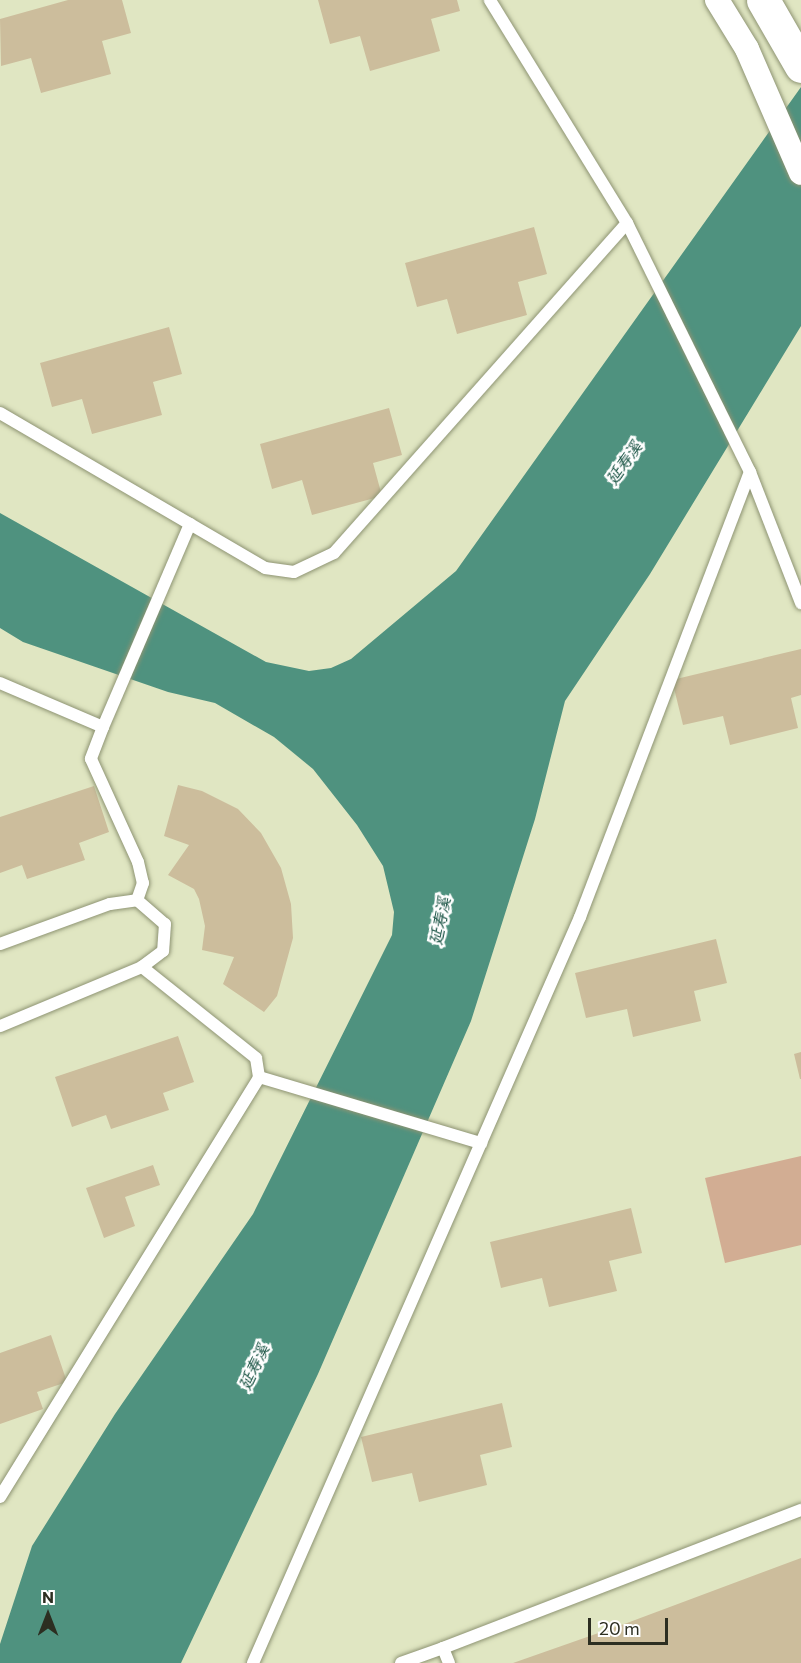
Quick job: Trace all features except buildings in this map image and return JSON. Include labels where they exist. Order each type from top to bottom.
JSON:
[{"type":"main road","points":[[763,0],[801,66]]},
{"type":"street","points":[[717,0],[747,49],[801,173]]},
{"type":"lane","points":[[490,0],[627,223],[750,472],[801,603]]},
{"type":"lane","points":[[0,413],[265,568],[294,572],[334,553],[627,223]]},
{"type":"lane","points":[[253,1663],[580,917],[750,472]]},
{"type":"lane","points":[[137,900],[143,882],[138,862],[91,759],[190,524]]},
{"type":"lane","points":[[0,683],[103,727]]},
{"type":"lane","points":[[0,944],[110,904],[137,900],[165,924],[163,951],[142,968],[0,1026]]},
{"type":"lane","points":[[0,1497],[259,1077],[256,1058],[142,968]]},
{"type":"lane","points":[[259,1077],[481,1143]]},
{"type":"lane","points":[[400,1663],[801,1510]]},
{"type":"lane","points":[[443,1648],[449,1663]]},
{"type":"shaded area","points":[[801,1156],[801,1245],[725,1263],[705,1178]]},
{"type":"water","name":"延寿溪","points":[[801,87],[801,326],[650,574],[565,701],[535,819],[471,1021],[318,1374],[181,1663],[0,1663],[0,1644],[32,1546],[115,1414],[253,1214],[392,935],[394,912],[383,866],[357,825],[313,769],[274,737],[215,703],[168,692],[23,642],[0,628],[0,513],[266,662],[309,671],[331,668],[351,659],[456,571]]}]
